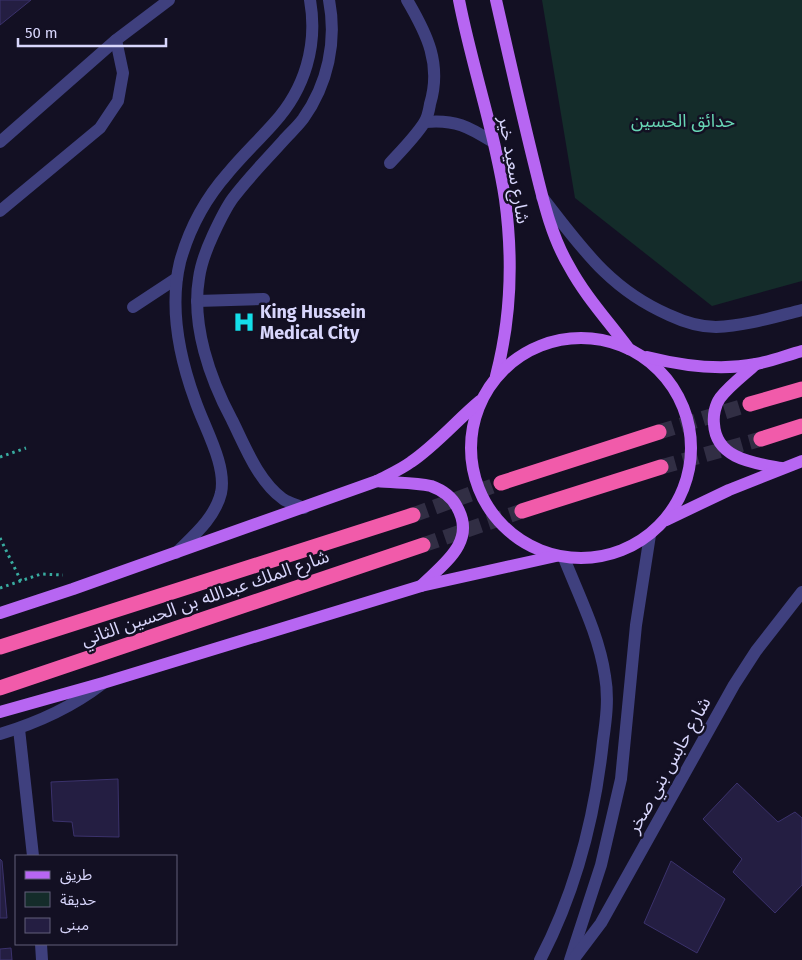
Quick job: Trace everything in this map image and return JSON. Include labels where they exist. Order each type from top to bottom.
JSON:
[{"type":"highway","points":[[750,404],[802,389]]},
{"type":"highway","points":[[761,439],[802,426]]},
{"type":"highway","points":[[501,483],[659,432]]},
{"type":"highway","points":[[522,511],[661,467]]},
{"type":"highway","name":"شارع الملك عبدالله بن الحسين الثاني","points":[[0,647],[413,515]]},
{"type":"highway","name":"شارع الملك عبدالله بن الحسين الثاني","points":[[0,688],[423,546]]},
{"type":"main road","name":"شارع سعيد خير","points":[[459,0],[465,33],[493,142],[505,199],[509,276],[506,329],[503,350],[495,378]]},
{"type":"main road","name":"شارع سعيد خير","points":[[496,0],[542,197],[557,240],[568,266],[629,349]]},
{"type":"main road","points":[[641,355],[657,368],[671,384],[681,402],[688,422],[691,443],[690,464],[685,484],[676,504],[664,521],[650,535],[609,556],[579,559],[560,557],[532,548],[511,535],[494,517],[481,496],[472,472],[470,447],[473,422],[482,399],[495,378],[523,354],[557,340],[593,338],[612,342],[641,355],[669,363],[721,368],[756,364],[802,351]]},
{"type":"main road","points":[[756,364],[719,400],[713,419],[714,428],[722,446],[729,453],[752,462],[781,468]]},
{"type":"main road","points":[[0,613],[377,482],[411,462],[442,437],[482,399]]},
{"type":"main road","points":[[664,521],[781,468],[802,461]]},
{"type":"main road","points":[[377,482],[432,487],[451,498],[462,517],[464,532],[458,547],[421,586]]},
{"type":"main road","points":[[0,712],[103,683],[421,586],[560,557]]},
{"type":"street","points":[[0,142],[116,40],[169,0]]},
{"type":"street","points":[[175,553],[199,530],[210,514],[220,494],[222,474],[194,400],[177,336],[177,278],[180,262],[197,218],[209,197],[227,174],[276,122],[301,83],[311,48],[313,25],[310,0]]},
{"type":"street","points":[[304,508],[284,499],[267,482],[254,462],[228,412],[214,381],[205,350],[199,325],[197,301],[199,277],[207,249],[219,220],[255,171],[302,120],[313,102],[332,50],[333,33],[330,0]]},
{"type":"street","points":[[390,164],[425,122],[435,81],[434,56],[421,24],[407,0]]},
{"type":"street","points":[[0,211],[100,128],[118,101],[123,73],[116,40]]},
{"type":"street","points":[[425,122],[440,120],[463,124],[493,142]]},
{"type":"street","points":[[542,197],[591,259],[627,292],[647,305],[690,325],[715,327],[737,325],[802,310]]},
{"type":"street","points":[[133,307],[177,278]]},
{"type":"street","points":[[197,301],[264,299]]},
{"type":"street","name":"شارع حابس بني صخر","points":[[572,960],[601,864],[620,787],[636,625],[650,535]]},
{"type":"street","points":[[540,960],[565,903],[588,828],[601,762],[607,700],[606,679],[601,655],[560,557]]},
{"type":"street","name":"شارع حابس بني صخر","points":[[572,960],[605,916],[734,685],[756,651],[802,592]]},
{"type":"street","points":[[0,734],[19,729],[81,700],[103,683]]},
{"type":"street","points":[[19,729],[33,855]]},
{"type":"street","points":[[41,945],[42,960]]},
{"type":"path","points":[[0,456],[26,448]]},
{"type":"path","points":[[0,538],[21,581]]},
{"type":"green space","name":"حدائق الحسين","points":[[542,0],[802,0],[802,281],[712,306],[575,198]]},
{"type":"building","points":[[0,0],[31,0],[0,25]]},
{"type":"building","points":[[118,779],[119,837],[74,836],[72,822],[53,821],[51,782]]},
{"type":"building","points":[[737,783],[778,822],[795,812],[802,818],[802,885],[775,913],[733,872],[742,859],[703,819]]},
{"type":"building","points":[[0,859],[2,861],[7,918],[0,918]]},
{"type":"building","points":[[671,861],[725,899],[697,953],[644,923]]},
{"type":"building","points":[[11,948],[12,960],[0,960],[0,949]]},
{"type":"tunnel","points":[[659,432],[750,404]]},
{"type":"tunnel","points":[[661,467],[761,439]]},
{"type":"tunnel","points":[[413,515],[501,483]]},
{"type":"tunnel","points":[[423,545],[522,511]]},
{"type":"place","name":"King Hussein Medical City","points":[[244,322]]}]
